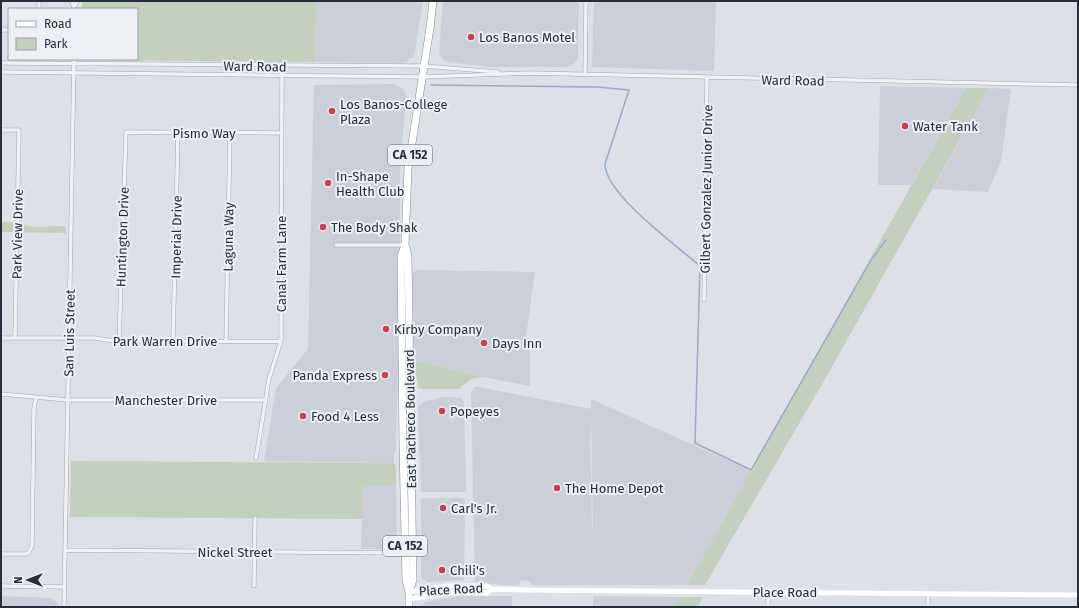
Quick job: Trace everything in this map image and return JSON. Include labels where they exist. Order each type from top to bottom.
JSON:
[{"type":"highway","name":"East Pacheco Boulevard","points":[[409,607],[409,595],[406,580],[402,359],[402,256],[405,245],[408,168],[433,1]]},
{"type":"highway","name":"East Pacheco Boulevard","points":[[405,245],[408,256],[413,544],[413,580],[409,595]]},
{"type":"street","points":[[72,1],[74,8]]},
{"type":"street","points":[[74,8],[77,1]]},
{"type":"street","points":[[585,75],[586,1]]},
{"type":"street","name":"San Luis Street","points":[[64,607],[74,60]]},
{"type":"street","name":"Ward Road","points":[[1,63],[424,66],[509,73],[1078,85]]},
{"type":"street","name":"Canal Farm Lane","points":[[256,458],[268,379],[281,341],[282,66]]},
{"type":"street","name":"Ward Road","points":[[1,72],[422,77],[509,73]]},
{"type":"street","name":"Gilbert Gonzalez Junior Drive","points":[[704,300],[707,78]]},
{"type":"street","name":"Park View Drive","points":[[1,130],[19,130],[16,338]]},
{"type":"street","name":"Pismo Way","points":[[126,132],[282,133]]},
{"type":"street","name":"Huntington Drive","points":[[119,342],[126,132]]},
{"type":"street","name":"Imperial Drive","points":[[173,341],[178,132]]},
{"type":"street","name":"Laguna Way","points":[[226,341],[230,133]]},
{"type":"street","points":[[336,245],[405,245]]},
{"type":"street","name":"Park Warren Drive","points":[[1,338],[95,338],[119,342],[281,341]]},
{"type":"street","name":"Manchester Drive","points":[[1,394],[68,400],[265,400]]},
{"type":"street","points":[[1,554],[26,554],[31,550],[32,546],[34,408],[36,398]]},
{"type":"street","points":[[254,586],[255,518]]},
{"type":"street","name":"Nickel Street","points":[[64,550],[406,553]]},
{"type":"street","points":[[1,586],[64,587]]},
{"type":"street","name":"Place Road","points":[[409,595],[424,588],[487,586],[492,589],[1078,596]]},
{"type":"street","name":"Place Road","points":[[409,595],[454,592],[487,593],[492,589]]},
{"type":"street","points":[[768,592],[768,607]]},
{"type":"street","points":[[928,594],[928,607]]},
{"type":"shaded area","points":[[317,1],[423,1],[414,56],[406,62],[400,63],[314,62]]},
{"type":"shaded area","points":[[443,1],[579,1],[578,59],[573,65],[566,67],[489,67],[448,62],[443,60],[439,53]]},
{"type":"shaded area","points":[[594,1],[716,1],[714,71],[592,67]]},
{"type":"shaded area","points":[[393,84],[403,89],[406,95],[400,164],[400,270],[396,450],[394,453],[394,463],[264,461],[276,388],[308,349],[314,85]]},
{"type":"shaded area","points":[[880,86],[966,88],[911,185],[878,185]]},
{"type":"shaded area","points":[[989,88],[1011,89],[1001,161],[988,192],[933,189]]},
{"type":"shaded area","points":[[417,270],[535,272],[526,336],[530,340],[530,386],[483,377],[414,360],[412,274]]},
{"type":"shaded area","points":[[475,387],[478,387],[591,409],[591,399],[751,471],[687,585],[533,585],[529,581],[521,580],[518,585],[475,582],[471,393]],"holes":[[[591,416],[593,527],[590,438]]]},
{"type":"shaded area","points":[[443,397],[461,398],[464,401],[466,492],[421,492],[418,407],[423,402]]},
{"type":"shaded area","points":[[363,486],[396,486],[397,547],[395,549],[361,549]]},
{"type":"shaded area","points":[[423,498],[463,498],[465,500],[464,580],[427,582],[421,577],[421,500]]},
{"type":"shaded area","points":[[1,596],[51,598],[58,603],[58,607],[1,607]]},
{"type":"shaded area","points":[[458,596],[512,596],[512,607],[422,607],[425,602]]},
{"type":"shaded area","points":[[593,596],[679,597],[674,607],[593,607]]},
{"type":"green space","points":[[83,1],[317,1],[314,62],[84,60],[138,60],[138,8],[81,8]]},
{"type":"green space","points":[[966,88],[989,88],[825,379],[705,585],[687,585]]},
{"type":"green space","points":[[1,222],[13,222],[33,227],[65,226],[66,233],[1,232]]},
{"type":"green space","points":[[414,360],[483,377],[471,379],[459,389],[421,389],[418,387]]},
{"type":"green space","points":[[71,461],[394,463],[396,467],[396,486],[363,486],[363,519],[70,517]]},
{"type":"green space","points":[[679,597],[703,597],[698,607],[674,607]]},
{"type":"waterway","points":[[431,85],[597,87],[629,90],[605,164],[608,176],[616,190],[629,204],[659,232],[700,266],[695,443],[751,470],[871,260],[886,240]]},
{"type":"place","name":"Los Banos Motel","points":[[471,37]]},
{"type":"place","name":"Los Banos-College Plaza","points":[[332,111]]},
{"type":"place","name":"Water Tank","points":[[905,126]]},
{"type":"place","name":"In-Shape Health Club","points":[[328,183]]},
{"type":"place","name":"The Body Shak","points":[[323,227]]},
{"type":"place","name":"Kirby Company","points":[[386,329]]},
{"type":"place","name":"Days Inn","points":[[484,343]]},
{"type":"place","name":"Panda Express","points":[[385,375]]},
{"type":"place","name":"Popeyes","points":[[442,411]]},
{"type":"place","name":"Food 4 Less","points":[[303,416]]},
{"type":"place","name":"The Home Depot","points":[[557,488]]},
{"type":"place","name":"Carl's Jr.","points":[[443,508]]},
{"type":"place","name":"Chili's","points":[[442,570]]}]
